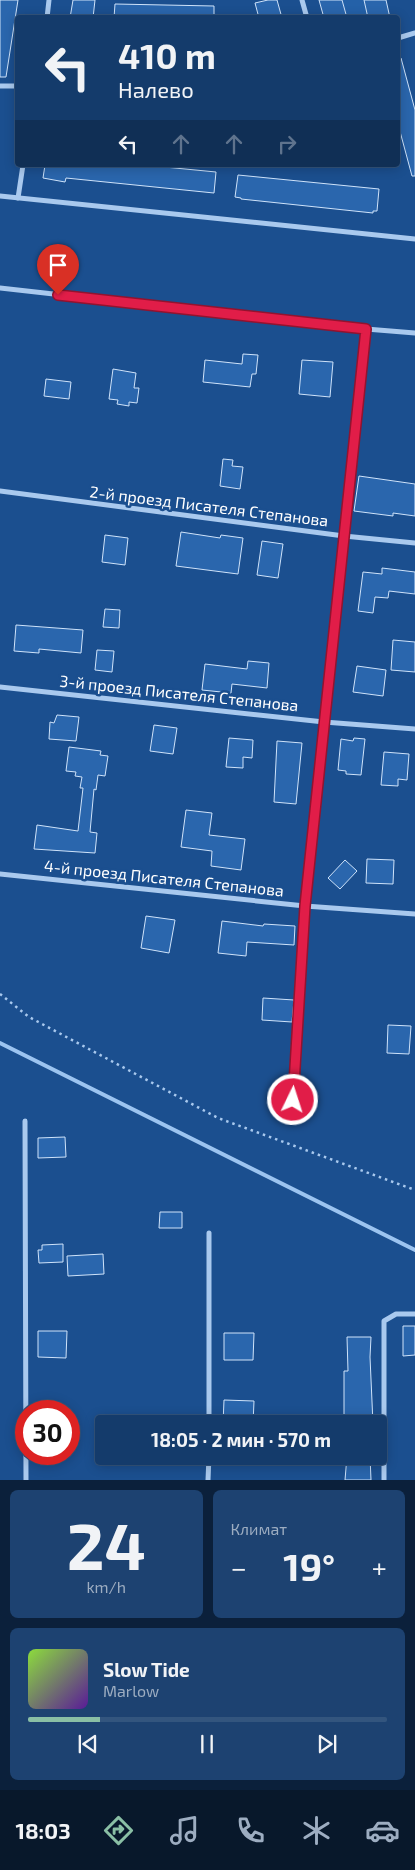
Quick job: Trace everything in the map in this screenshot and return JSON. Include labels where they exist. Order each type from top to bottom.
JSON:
[{"type":"street","points":[[48,15],[50,0]]},
{"type":"street","points":[[302,0],[306,15]]},
{"type":"street","points":[[400,37],[415,33]]},
{"type":"street","points":[[0,86],[15,88]]},
{"type":"street","points":[[18,198],[23,167]]},
{"type":"street","points":[[0,196],[415,238]]},
{"type":"street","points":[[0,288],[415,333]]},
{"type":"street","points":[[293,1100],[305,906],[366,329]]},
{"type":"street","name":"2-й проезд Писателя Степанова","points":[[0,491],[344,536],[415,543]]},
{"type":"street","name":"3-й проезд Писателя Степанова","points":[[0,687],[324,722],[415,729]]},
{"type":"street","name":"4-й проезд Писателя Степанова","points":[[0,874],[305,906],[415,914]]},
{"type":"street","points":[[24,1121],[26,1480]]},
{"type":"street","points":[[209,1234],[209,1415]]},
{"type":"street","points":[[384,1480],[384,1321],[396,1314],[415,1314]]},
{"type":"street","points":[[208,1465],[208,1480]]},
{"type":"path","points":[[0,994],[29,1017],[218,1118],[415,1190]]},
{"type":"shaded area","points":[[342,0],[364,0],[368,15],[346,15]]},
{"type":"building","points":[[0,0],[18,0],[6,77],[0,77]]},
{"type":"building","points":[[73,0],[95,0],[93,15],[70,15]]},
{"type":"building","points":[[277,0],[281,15],[258,15],[255,3]]},
{"type":"building","points":[[319,0],[342,0],[346,15],[323,15]]},
{"type":"building","points":[[364,0],[386,0],[389,15],[367,15]]},
{"type":"building","points":[[115,4],[214,6],[214,15],[114,15]]},
{"type":"building","points":[[400,58],[415,110],[415,176],[412,176],[400,131]]},
{"type":"building","points":[[45,167],[165,167],[216,172],[214,193],[66,178],[65,182],[43,178]]},
{"type":"building","points":[[238,175],[379,189],[377,211],[373,211],[373,213],[241,199],[235,197]]},
{"type":"building","points":[[243,354],[258,355],[256,374],[252,374],[250,387],[203,382],[205,360],[242,364]]},
{"type":"building","points":[[302,360],[333,362],[330,397],[299,394]]},
{"type":"building","points":[[113,369],[136,373],[134,388],[139,388],[137,403],[129,402],[129,406],[117,404],[118,400],[109,399]]},
{"type":"building","points":[[46,379],[71,382],[69,399],[44,396]]},
{"type":"building","points":[[223,459],[233,460],[232,466],[243,467],[240,489],[220,486]]},
{"type":"building","points":[[359,476],[415,484],[415,516],[393,513],[393,516],[354,511]]},
{"type":"building","points":[[181,532],[220,538],[221,535],[243,538],[238,574],[176,566]]},
{"type":"building","points":[[105,535],[128,538],[125,565],[102,562]]},
{"type":"building","points":[[262,541],[283,544],[278,578],[257,575]]},
{"type":"building","points":[[382,568],[415,572],[415,594],[389,591],[388,598],[375,597],[373,613],[358,611],[363,572],[382,574]]},
{"type":"building","points":[[105,609],[120,610],[119,628],[103,627]]},
{"type":"building","points":[[16,625],[83,630],[81,653],[39,649],[39,653],[14,651]]},
{"type":"building","points":[[393,640],[415,642],[415,672],[391,670]]},
{"type":"building","points":[[97,650],[114,651],[112,672],[95,670]]},
{"type":"building","points":[[248,661],[269,663],[267,688],[232,684],[231,693],[202,690],[205,664],[247,669]]},
{"type":"building","points":[[357,666],[386,670],[383,696],[353,692]]},
{"type":"building","points":[[57,715],[79,717],[76,741],[49,739],[50,722],[54,723]]},
{"type":"building","points":[[154,725],[177,728],[173,754],[150,751]]},
{"type":"building","points":[[229,738],[253,740],[252,758],[243,757],[243,768],[226,767]]},
{"type":"building","points":[[354,738],[365,739],[361,775],[346,774],[346,771],[338,770],[341,739],[353,741]]},
{"type":"building","points":[[277,741],[302,743],[296,804],[274,802]]},
{"type":"building","points":[[69,747],[101,751],[100,755],[108,756],[105,776],[98,775],[96,790],[94,789],[90,832],[97,833],[95,853],[34,849],[37,825],[78,831],[83,788],[80,788],[82,777],[75,776],[76,772],[66,771]]},
{"type":"building","points":[[384,752],[409,754],[407,780],[398,779],[398,786],[381,785]]},
{"type":"building","points":[[186,810],[212,813],[209,835],[245,839],[241,870],[211,866],[212,851],[181,847]]},
{"type":"building","points":[[367,859],[394,860],[393,884],[366,883]]},
{"type":"building","points":[[345,860],[357,871],[340,889],[328,878]]},
{"type":"building","points":[[146,916],[175,920],[169,953],[141,948]]},
{"type":"building","points":[[222,921],[263,926],[264,924],[295,926],[294,945],[247,942],[246,956],[218,953]]},
{"type":"building","points":[[263,998],[294,1000],[292,1022],[262,1020]]},
{"type":"building","points":[[388,1025],[411,1026],[409,1054],[387,1053]]},
{"type":"building","points":[[65,1137],[66,1157],[38,1158],[38,1138]]},
{"type":"building","points":[[160,1212],[182,1212],[182,1228],[159,1228]]},
{"type":"building","points":[[63,1244],[63,1262],[39,1263],[38,1250],[42,1250],[42,1245]]},
{"type":"building","points":[[103,1254],[104,1274],[68,1276],[67,1256]]},
{"type":"building","points":[[403,1326],[415,1326],[415,1355],[403,1356]]},
{"type":"building","points":[[38,1331],[67,1331],[66,1358],[38,1357]]},
{"type":"building","points":[[224,1333],[254,1333],[253,1360],[224,1360]]},
{"type":"building","points":[[347,1337],[371,1337],[373,1415],[344,1415],[344,1371],[348,1371]]},
{"type":"building","points":[[224,1400],[254,1401],[253,1415],[223,1415]]},
{"type":"building","points":[[346,1465],[370,1465],[371,1480],[345,1480]]},
{"type":"waterway","points":[[0,1043],[415,1250]]},
{"type":"route","points":[[58,295],[366,329],[305,906],[293,1100]]}]
